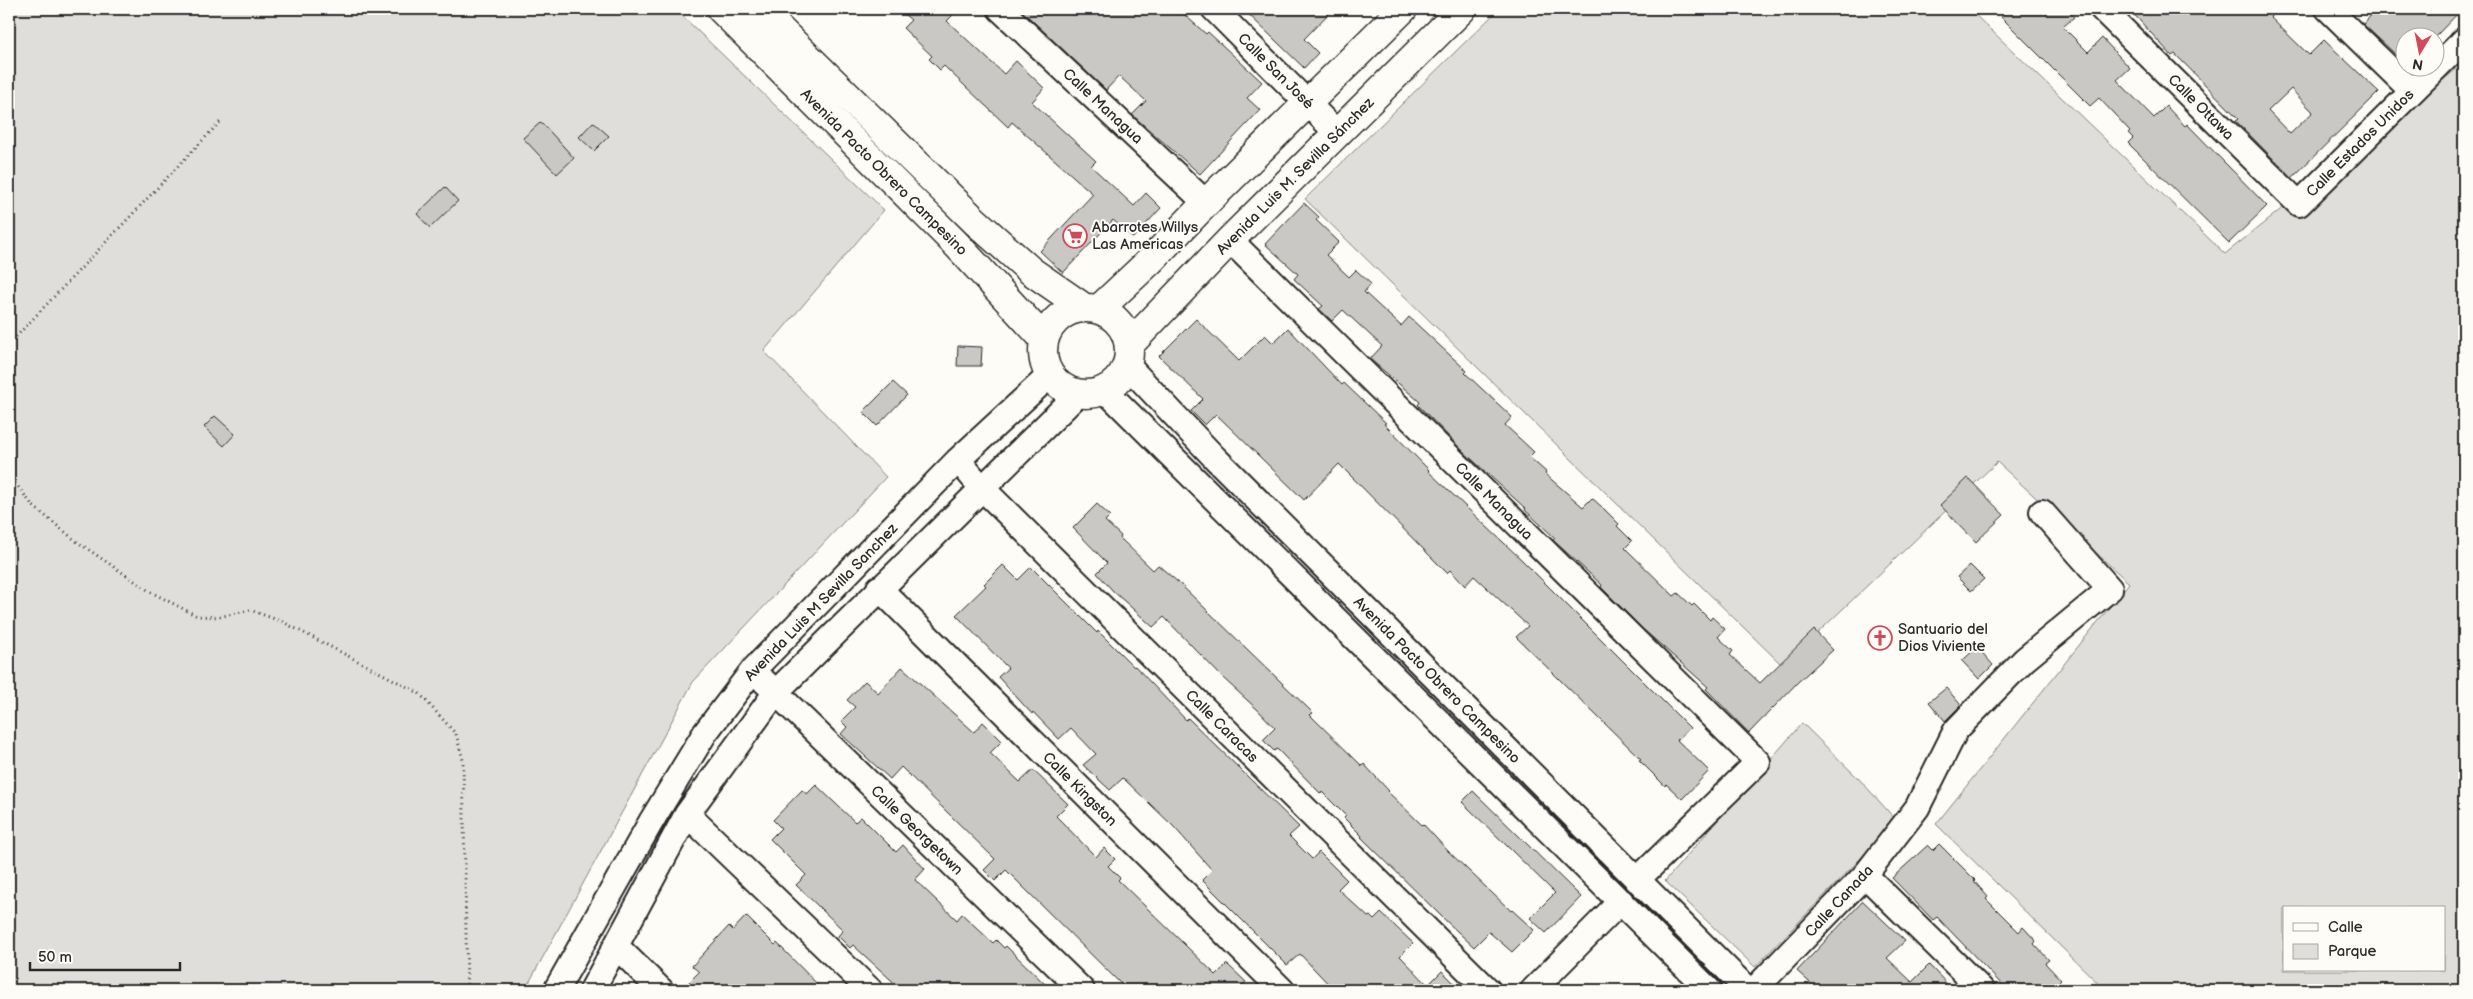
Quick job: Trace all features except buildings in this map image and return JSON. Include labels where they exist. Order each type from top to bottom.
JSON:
[{"type":"street","name":"Avenida Pacto Obrero Campesino","points":[[722,9],[971,260],[1044,339]]},
{"type":"street","name":"Avenida Pacto Obrero Campesino","points":[[759,9],[991,236],[1031,271],[1091,308]]},
{"type":"street","name":"Calle Managua","points":[[1000,9],[1206,203]]},
{"type":"street","name":"Calle San José","points":[[1214,9],[1338,134]]},
{"type":"street","points":[[1091,308],[1151,260],[1206,203],[1403,9]]},
{"type":"street","name":"Avenida Luis M. Sevilla Sánchez","points":[[1129,355],[1230,240],[1462,9]]},
{"type":"street","name":"Calle Ottawa","points":[[2102,9],[2299,204]]},
{"type":"street","points":[[2328,9],[2412,91]]},
{"type":"street","name":"Calle Estados Unidos","points":[[2299,204],[2464,40]]},
{"type":"street","points":[[971,260],[991,236]]},
{"type":"street","name":"Calle Managua","points":[[1230,240],[1758,762],[1637,880]]},
{"type":"street","points":[[1091,308],[1114,316],[1125,329],[1129,355],[1118,381],[1104,390],[1091,394],[1078,394],[1062,387],[1050,375],[1043,357],[1044,339],[1052,323],[1066,312],[1091,308]]},
{"type":"street","name":"Avenida Pacto Obrero Campesino","points":[[1129,355],[1215,458],[1748,990]]},
{"type":"street","name":"Avenida Luis M Sevilla Sanchez","points":[[556,990],[652,820],[691,756],[753,670],[958,460],[1050,375]]},
{"type":"street","name":"Avenida Pacto Obrero Campesino","points":[[1104,390],[1709,990]]},
{"type":"street","name":"Avenida Luis M Sevilla Sanchez","points":[[592,990],[687,814],[776,692],[981,487],[1078,394]]},
{"type":"street","name":"Calle Caracas","points":[[958,460],[981,487],[1488,990]]},
{"type":"street","name":"Calle Canada","points":[[1754,990],[1865,875],[1917,808],[1956,730],[2024,660],[2110,589],[2042,512]]},
{"type":"street","name":"Calle Kingston","points":[[879,588],[1282,990]]},
{"type":"street","name":"Calle Georgetown","points":[[753,670],[1082,990]]},
{"type":"street","points":[[687,814],[870,990]]},
{"type":"street","points":[[1865,875],[1982,990]]},
{"type":"street","points":[[1533,990],[1621,901]]},
{"type":"street","points":[[616,946],[661,990]]},
{"type":"path","points":[[9,344],[221,121]]},
{"type":"path","points":[[9,475],[33,506],[76,541],[149,591],[197,616],[219,617],[250,610],[283,622],[419,693],[456,734],[463,760],[467,990]]},
{"type":"green space","points":[[9,9],[675,9],[884,210],[764,351],[886,477],[693,682],[525,990],[9,990]]},
{"type":"green space","points":[[1499,9],[1969,9],[2225,254],[2464,63],[2464,990],[2105,990],[1936,824],[2129,583],[1997,462],[1783,666],[1305,199]]},
{"type":"green space","points":[[1802,723],[1860,780],[1897,821],[1755,967],[1665,881]]},
{"type":"place","name":"Abarrotes Willys Las Americas","points":[[1075,236]]},
{"type":"place","name":"Santuario del Dios Viviente","points":[[1880,638]]}]
